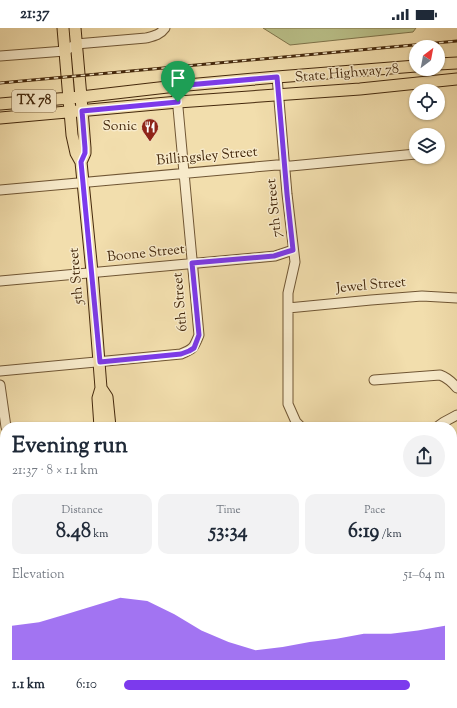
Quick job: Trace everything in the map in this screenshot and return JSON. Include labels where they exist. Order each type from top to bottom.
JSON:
[{"type":"main road","name":"5th Street","points":[[63,28],[72,135],[76,154],[81,162],[102,388],[107,397],[110,422]]},
{"type":"main road","name":"5th Street","points":[[74,28],[82,97],[85,148],[85,153],[81,162]]},
{"type":"main road","points":[[445,64],[457,63]]},
{"type":"main road","name":"State Highway 78","points":[[0,104],[82,97],[176,86],[409,67]]},
{"type":"main road","points":[[359,71],[360,89]]},
{"type":"main road","name":"State Highway 78","points":[[0,118],[178,102],[360,89],[457,79]]},
{"type":"main road","points":[[0,110],[7,108],[12,103]]},
{"type":"main road","name":"5th Street","points":[[100,422],[98,398],[102,388]]},
{"type":"street","points":[[0,56],[65,51],[76,44],[146,38],[156,36],[165,28]]},
{"type":"street","name":"7th Street","points":[[277,77],[295,262],[288,293],[288,404],[296,422]]},
{"type":"street","name":"6th Street","points":[[100,362],[181,354],[194,348],[199,335],[176,86]]},
{"type":"street","name":"Billingsley Street","points":[[0,190],[409,155]]},
{"type":"street","name":"Boone Street","points":[[0,281],[274,256],[293,250]]},
{"type":"street","name":"Jewel Street","points":[[288,308],[422,296],[457,298]]},
{"type":"street","points":[[0,371],[100,362]]},
{"type":"street","points":[[374,380],[440,375],[452,381],[457,388]]},
{"type":"street","points":[[0,385],[5,422]]},
{"type":"street","points":[[444,422],[457,415]]},
{"type":"green space","points":[[263,28],[416,28],[413,32],[290,45]]},
{"type":"railway","points":[[0,83],[457,41]]},
{"type":"place","name":"Sonic","points":[[150,142]]},
{"type":"route","points":[[277,77],[293,250],[274,256],[192,263],[199,335],[194,348],[181,354],[100,362],[81,162],[85,153],[82,111],[178,102],[176,86],[277,77]]}]
